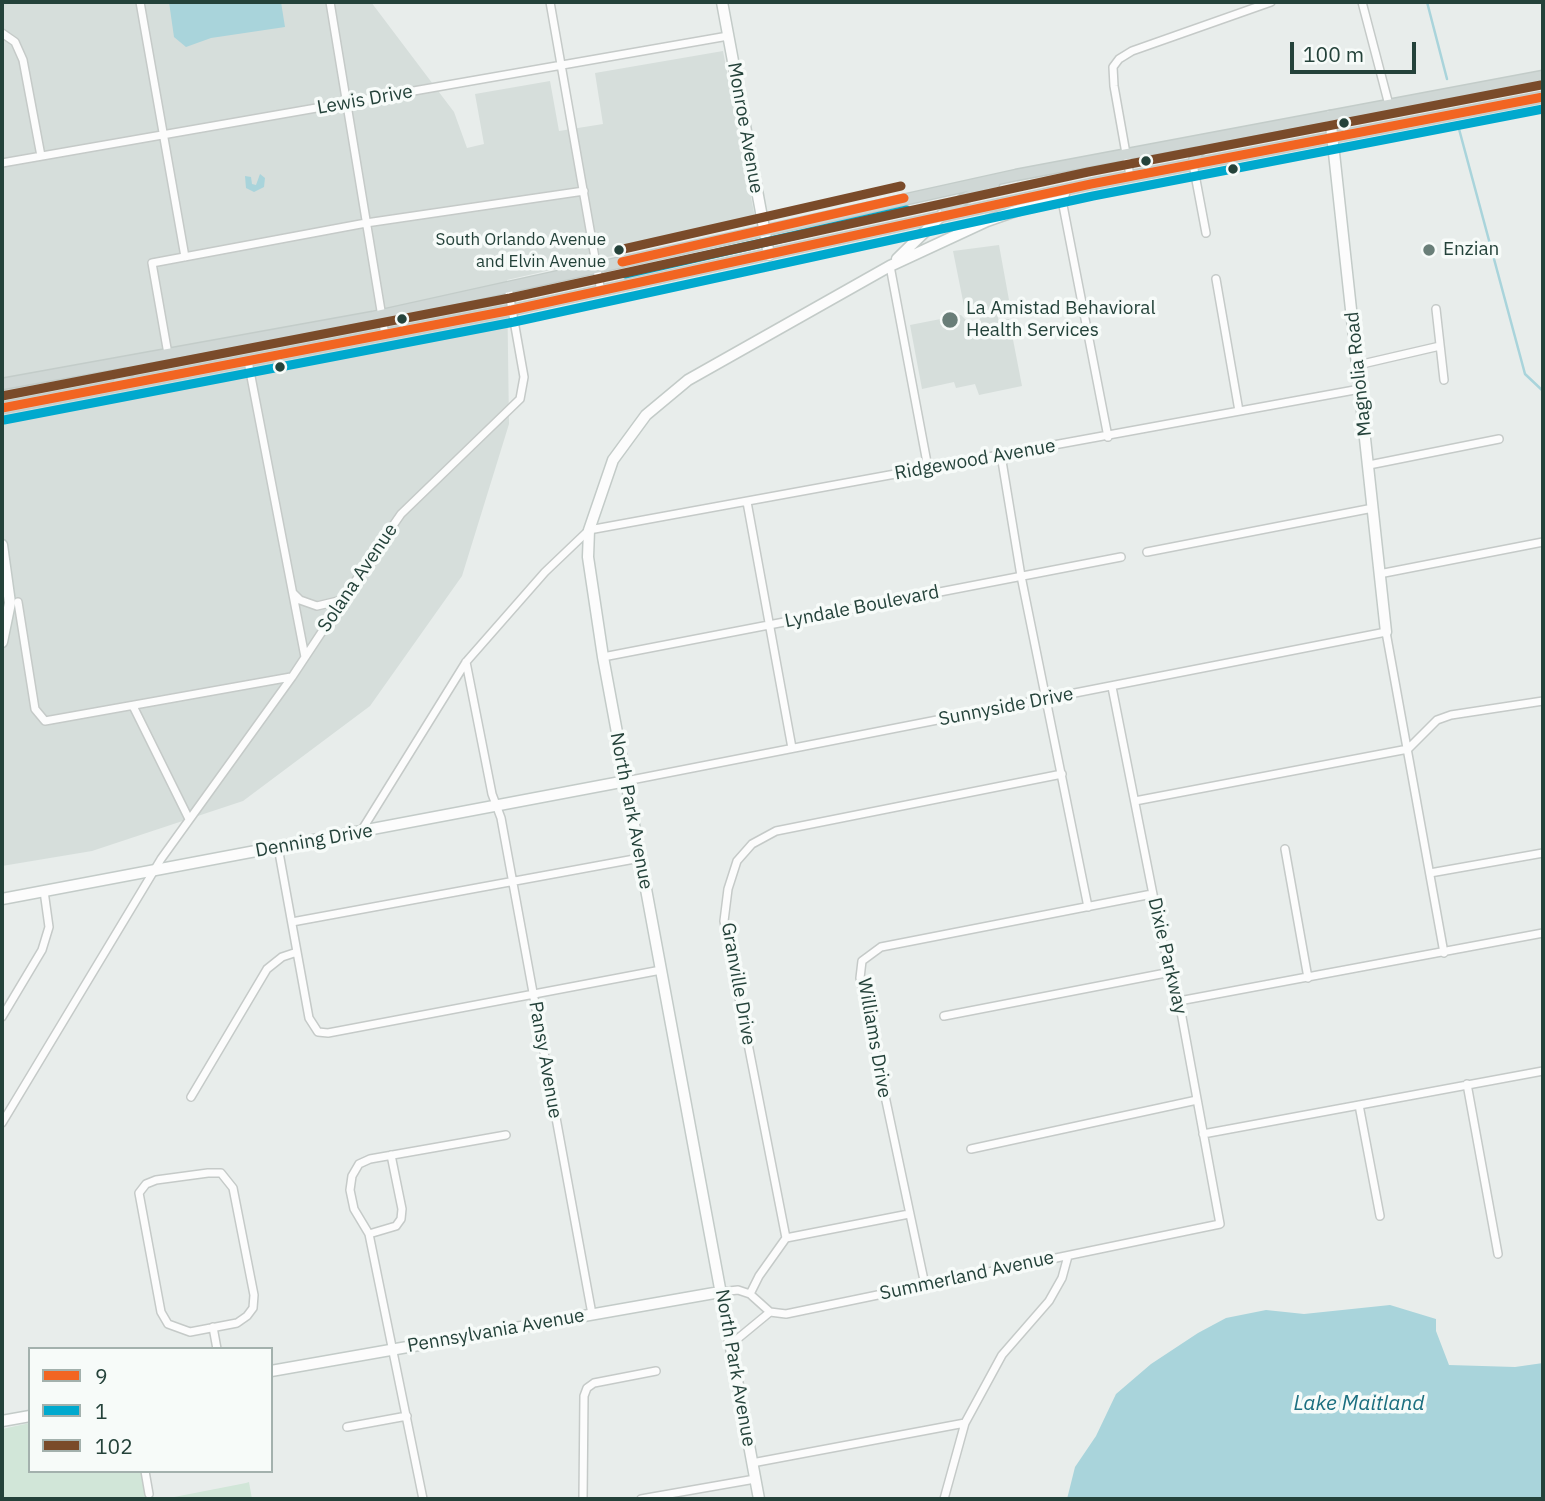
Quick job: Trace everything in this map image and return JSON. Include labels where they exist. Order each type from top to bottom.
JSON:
[{"type":"main road","points":[[2,384],[382,315],[1016,174],[1543,76]]},
{"type":"main road","points":[[2,408],[512,310],[1091,184],[1543,97]]},
{"type":"main road","points":[[1193,164],[1196,152],[1221,136]]},
{"type":"main road","points":[[942,215],[965,198],[1016,174]]},
{"type":"main road","points":[[118,384],[122,375],[150,358]]},
{"type":"street","points":[[140,2],[185,257]]},
{"type":"street","points":[[330,2],[385,335]]},
{"type":"street","points":[[550,2],[601,292]]},
{"type":"street","name":"Monroe Avenue","points":[[722,2],[769,255]]},
{"type":"street","points":[[1130,176],[1114,86],[1113,67],[1119,59],[1132,51],[1271,2]]},
{"type":"street","points":[[1362,2],[1390,105]]},
{"type":"street","points":[[2,33],[15,42],[23,60],[41,156]]},
{"type":"street","name":"Lewis Drive","points":[[2,163],[728,36]]},
{"type":"street","name":"Magnolia Road","points":[[1329,116],[1334,138],[1386,632]]},
{"type":"street","points":[[1193,164],[1206,233]]},
{"type":"street","name":"North Park Avenue","points":[[759,1499],[603,657],[589,567],[589,530],[613,460],[653,408],[688,380],[890,266],[987,221],[1091,184]]},
{"type":"street","points":[[168,354],[152,263],[366,223],[584,191]]},
{"type":"street","points":[[1060,195],[1108,437]]},
{"type":"street","name":"North Park Avenue","points":[[890,266],[942,215]]},
{"type":"street","points":[[890,266],[928,468]]},
{"type":"street","points":[[1216,279],[1239,411]]},
{"type":"street","name":"Solana Avenue","points":[[2,1123],[154,871],[292,677],[401,514],[520,400],[524,377],[508,287]]},
{"type":"street","points":[[1436,309],[1444,380]]},
{"type":"street","points":[[1358,365],[1440,346]]},
{"type":"street","points":[[248,361],[305,658]]},
{"type":"street","name":"Ridgewood Avenue","points":[[589,530],[1360,390]]},
{"type":"street","points":[[1369,465],[1499,439]]},
{"type":"street","points":[[1001,455],[1021,576],[1088,907]]},
{"type":"street","points":[[747,502],[792,748]]},
{"type":"street","points":[[1147,552],[1373,508]]},
{"type":"street","points":[[360,833],[466,662],[545,572],[589,530]]},
{"type":"street","points":[[1380,575],[1543,542]]},
{"type":"street","points":[[2,545],[9,618],[2,642]]},
{"type":"street","name":"Lyndale Boulevard","points":[[603,657],[1121,556]]},
{"type":"street","points":[[292,592],[300,600],[317,606],[344,599]]},
{"type":"street","points":[[18,602],[36,709],[41,719],[49,722],[292,677]]},
{"type":"street","points":[[1386,632],[1444,953]]},
{"type":"street","name":"Sunnyside Drive","points":[[626,781],[1386,632]]},
{"type":"street","name":"Pansy Avenue","points":[[466,662],[513,881],[592,1314]]},
{"type":"street","name":"Dixie Parkway","points":[[1112,687],[1152,894],[1179,1001],[1220,1224]]},
{"type":"street","points":[[1135,801],[1408,749],[1437,720],[1451,715],[1543,701]]},
{"type":"street","points":[[133,706],[189,819]]},
{"type":"street","name":"Granville Drive","points":[[786,1238],[724,921],[727,889],[737,861],[752,844],[776,831],[1062,774]]},
{"type":"street","name":"Denning Drive","points":[[2,899],[626,781]]},
{"type":"street","points":[[278,847],[309,1018],[318,1032],[328,1033],[661,970]]},
{"type":"street","points":[[1285,849],[1308,978]]},
{"type":"street","points":[[1430,873],[1543,853]]},
{"type":"street","points":[[292,922],[640,858]]},
{"type":"street","points":[[2,1017],[42,950],[49,927],[44,891]]},
{"type":"street","name":"Williams Drive","points":[[925,1285],[860,978],[862,961],[881,947],[1152,894]]},
{"type":"street","points":[[1179,1001],[1543,933]]},
{"type":"street","points":[[191,1097],[267,969],[282,957],[298,952]]},
{"type":"street","points":[[944,1016],[1171,972]]},
{"type":"street","points":[[1203,1134],[1543,1071]]},
{"type":"street","points":[[1467,1084],[1498,1254]]},
{"type":"street","points":[[971,1149],[1197,1100]]},
{"type":"street","points":[[1359,1105],[1380,1216]]},
{"type":"street","points":[[423,1499],[369,1234],[354,1209],[350,1190],[352,1176],[359,1164],[391,1155],[506,1135]]},
{"type":"street","points":[[369,1234],[396,1226],[401,1219],[402,1209],[391,1155]]},
{"type":"street","points":[[221,1173],[233,1188],[254,1295],[253,1308],[237,1322],[213,1327],[190,1332],[179,1329],[168,1324],[161,1312],[139,1200],[139,1193],[146,1184],[221,1173]]},
{"type":"street","points":[[750,1294],[759,1276],[786,1238],[909,1214]]},
{"type":"street","name":"Summerland Avenue","points":[[770,1312],[786,1314],[1220,1224]]},
{"type":"street","points":[[944,1499],[965,1423],[1002,1355],[1049,1301],[1062,1278],[1068,1256]]},
{"type":"street","points":[[720,1292],[738,1290],[750,1294],[770,1312],[730,1345]]},
{"type":"street","name":"Pennsylvania Avenue","points":[[273,1371],[720,1292]]},
{"type":"street","points":[[213,1327],[217,1347]]},
{"type":"street","points":[[583,1499],[584,1396],[587,1388],[594,1383],[656,1371]]},
{"type":"street","points":[[2,1421],[28,1416]]},
{"type":"street","points":[[347,1427],[407,1416]]},
{"type":"street","points":[[752,1463],[965,1423]]},
{"type":"street","points":[[145,1473],[149,1494]]},
{"type":"street","points":[[641,1499],[687,1496],[755,1479]]},
{"type":"shaded area","points":[[2,2],[371,2],[454,112],[467,148],[484,144],[475,94],[550,81],[559,131],[603,124],[595,73],[723,51],[756,223],[507,280],[509,424],[462,576],[370,706],[243,801],[92,851],[2,866]]},
{"type":"shaded area","name":"La Amistad Behavioral Health Services","points":[[999,245],[1009,300],[996,312],[999,321],[1009,319],[1022,386],[979,395],[975,384],[956,388],[954,382],[922,389],[910,325],[961,315],[975,329],[985,308],[965,311],[953,251]]},
{"type":"green space","points":[[28,1423],[28,1473],[141,1473],[146,1497],[161,1499],[2,1499],[2,1429]]},
{"type":"green space","points":[[249,1482],[252,1499],[164,1499],[246,1483]]},
{"type":"water","points":[[169,2],[281,2],[285,27],[211,38],[186,47],[174,37]]},
{"type":"water","points":[[260,174],[265,178],[264,187],[254,192],[246,188],[245,176],[251,177],[252,184],[256,185]]},
{"type":"water","name":"Lake Maitland","points":[[1390,1305],[1436,1319],[1436,1331],[1449,1365],[1515,1367],[1543,1363],[1543,1499],[1067,1499],[1075,1467],[1096,1436],[1116,1394],[1151,1364],[1198,1333],[1226,1318],[1266,1310],[1304,1314]]},
{"type":"waterway","points":[[1427,2],[1447,79]]},
{"type":"waterway","points":[[1459,129],[1525,374],[1543,391]]},
{"type":"transit line","name":"102","points":[[2,396],[510,298],[1088,172],[1541,85]]},
{"type":"transit line","name":"9","points":[[2,408],[512,310],[1091,184],[1543,97]]},
{"type":"transit line","name":"1","points":[[4,420],[514,322],[1093,196],[1543,109]]},
{"type":"transit line","name":"102","points":[[619,250],[901,186]]},
{"type":"transit line","name":"9","points":[[622,262],[904,198]]},
{"type":"transit line","name":"1","points":[[625,274],[907,210]]},
{"type":"place","name":"South Orlando Avenue and Elvin Avenue","points":[[619,250]]},
{"type":"place","name":"Enzian","points":[[1429,250]]},
{"type":"place","name":"La Amistad Behavioral Health Services","points":[[950,320]]}]
